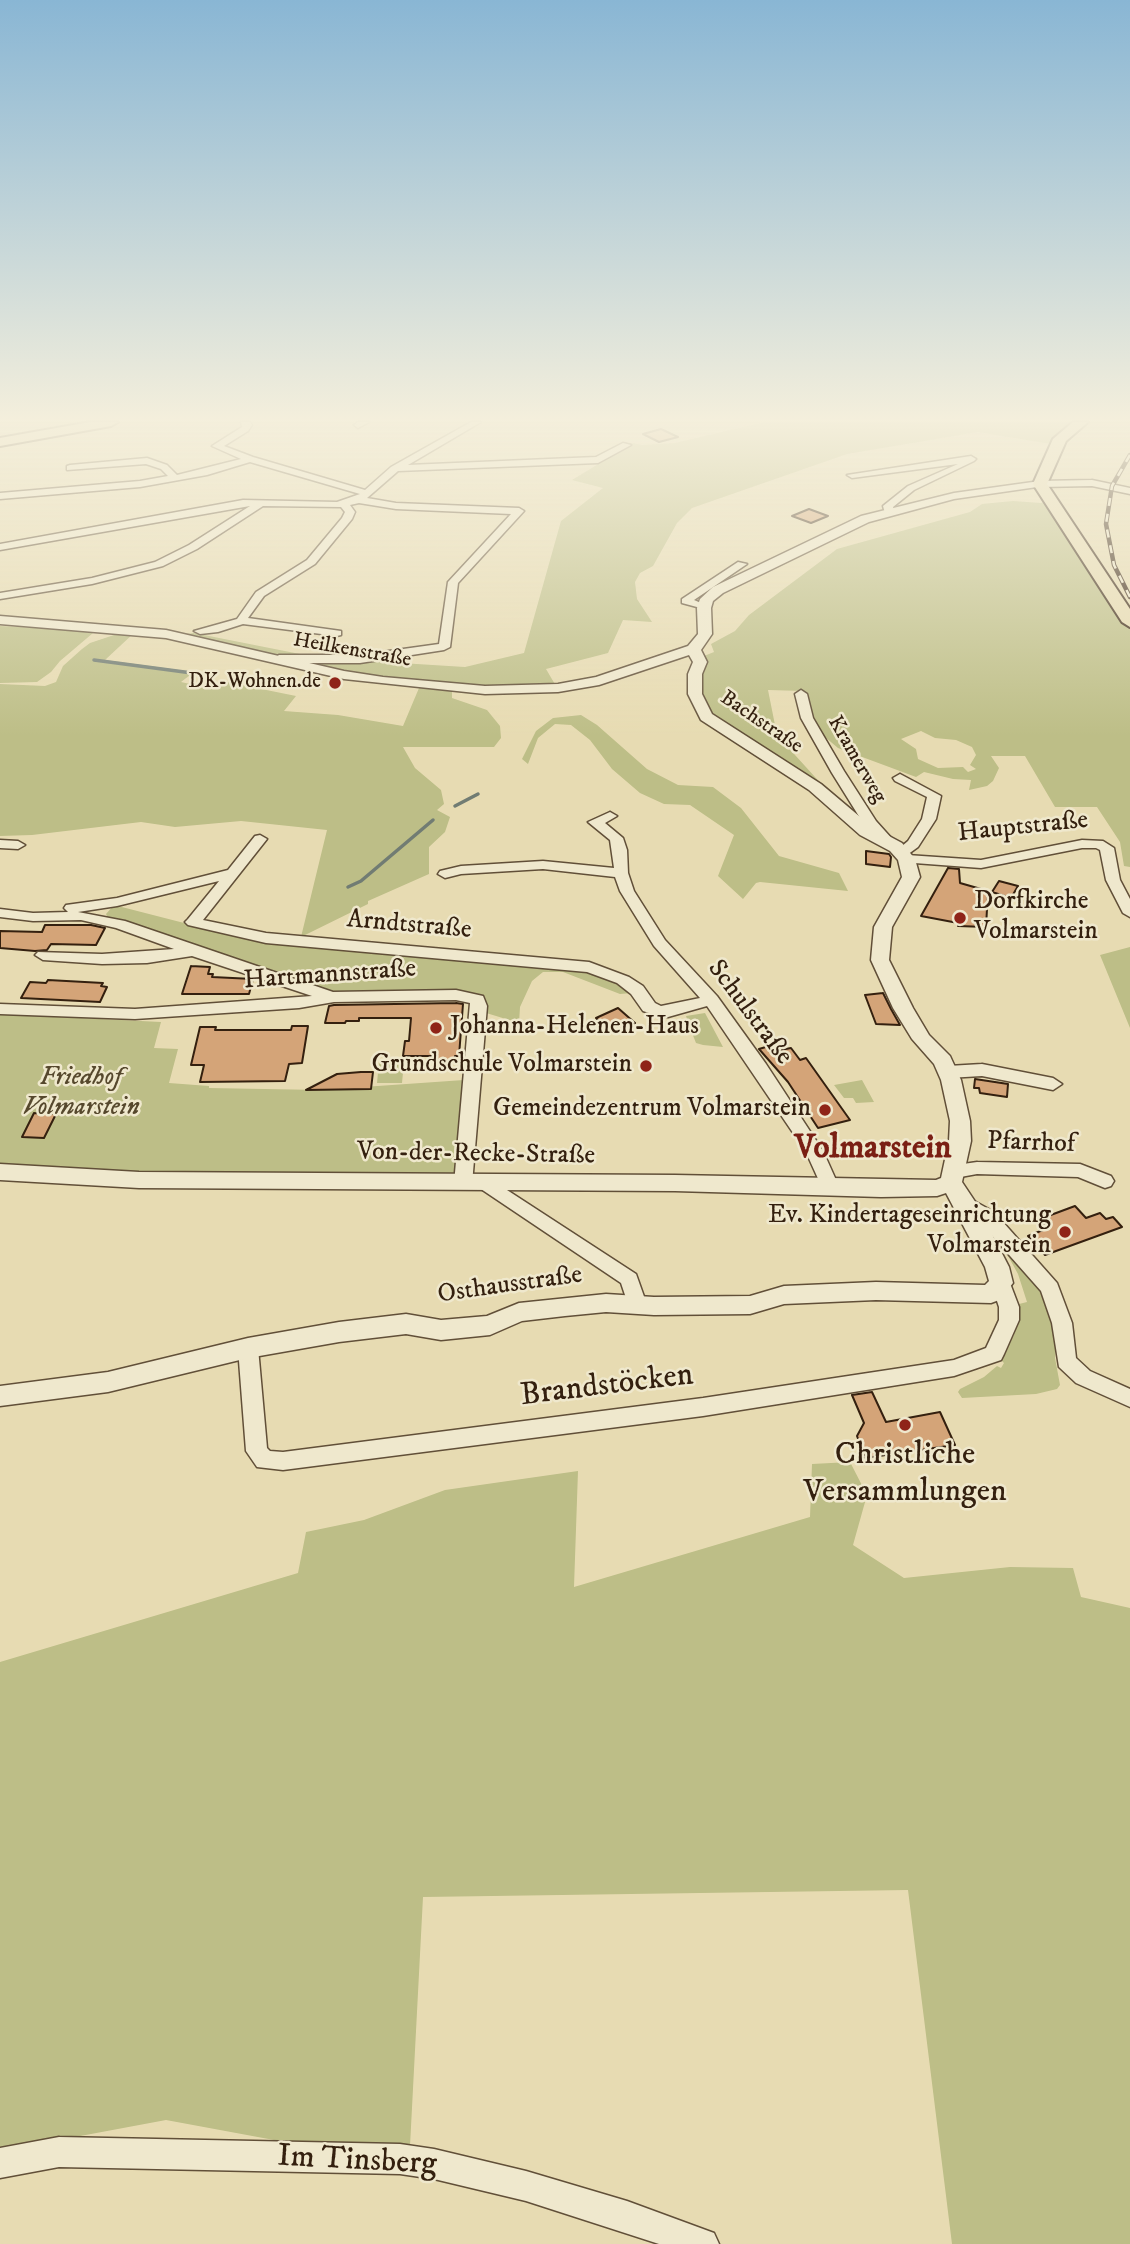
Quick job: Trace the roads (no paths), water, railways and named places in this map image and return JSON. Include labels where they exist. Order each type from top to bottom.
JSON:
[{"type":"main road","points":[[1068,527],[1130,622]]},
{"type":"street","points":[[0,547],[109,527]]},
{"type":"street","points":[[0,596],[92,582],[159,564],[225,527]]},
{"type":"street","points":[[242,621],[245,612],[261,594],[312,562],[341,527]]},
{"type":"street","points":[[279,659],[360,659],[444,647],[453,582],[504,527]]},
{"type":"street","points":[[742,564],[686,601],[704,608],[707,600],[718,590],[797,549],[848,527]]},
{"type":"street","name":"Bachstraße","points":[[704,608],[705,635],[693,649],[700,662],[695,674],[695,694],[706,717],[801,778],[866,831],[887,841],[904,856]]},
{"type":"street","name":"Heilkenstraße","points":[[0,620],[166,634],[344,675],[485,690],[537,689],[599,681],[693,649]]},
{"type":"street","points":[[200,631],[218,629],[242,621],[337,633]]},
{"type":"street","name":"Kramerweg","points":[[801,694],[807,718],[839,773],[870,823],[887,841]]},
{"type":"street","points":[[900,779],[934,796],[929,819],[904,856],[911,877],[908,888],[883,927],[880,960],[922,1039],[936,1051],[948,1072],[960,1121],[953,1177],[997,1267],[1001,1283]]},
{"type":"street","name":"Schulstraße","points":[[610,816],[595,822],[615,838],[620,850],[621,873],[628,891],[659,943],[711,1000],[807,1139],[831,1189]]},
{"type":"street","name":"Arndtstraße","points":[[260,839],[193,922],[266,938],[589,967],[623,980],[637,990],[649,1007],[658,1011],[668,1012],[711,1000]]},
{"type":"street","points":[[0,844],[18,845]]},
{"type":"street","name":"Hauptstraße","points":[[904,856],[981,864],[1082,844],[1098,844],[1107,849],[1112,880],[1130,913]]},
{"type":"street","points":[[445,874],[461,870],[543,865],[621,873]]},
{"type":"street","points":[[0,911],[34,911],[117,902],[232,873]]},
{"type":"street","points":[[0,911],[98,919],[120,924],[192,951],[218,957],[286,983],[334,997]]},
{"type":"street","points":[[43,955],[114,958],[192,951]]},
{"type":"street","name":"Hartmannstraße","points":[[0,1009],[135,1014],[299,1003],[334,997],[456,996],[477,1000],[479,1006],[463,1184]]},
{"type":"street","points":[[948,1072],[982,1070],[1053,1084]]},
{"type":"street","name":"Pfarrhof","points":[[953,1177],[1080,1171],[1105,1181]]},
{"type":"street","name":"Von-der-Recke-Straße","points":[[0,1172],[139,1180],[487,1185],[675,1183],[831,1189],[937,1188],[953,1177]]},
{"type":"street","points":[[487,1185],[629,1279],[637,1305]]},
{"type":"street","points":[[965,1203],[987,1217],[1050,1288],[1062,1323],[1066,1361],[1083,1377],[1130,1398]]},
{"type":"street","name":"Osthausstraße","points":[[0,1396],[108,1382],[248,1348],[339,1332],[406,1324],[441,1330],[490,1325],[519,1312],[606,1303],[750,1305],[784,1295],[876,1291],[991,1294],[1001,1283]]},
{"type":"street","name":"Brandstöcken","points":[[248,1348],[257,1451],[265,1460],[283,1461],[690,1409],[954,1368],[994,1354],[1009,1320],[1009,1307],[1001,1283]]},
{"type":"street","name":"Im Tinsberg","points":[[0,2163],[59,2152],[411,2161],[435,2164],[526,2186],[703,2244]]},
{"type":"waterway","points":[[94,660],[192,673]]},
{"type":"waterway","points":[[455,806],[478,794]]},
{"type":"waterway","points":[[348,887],[361,881],[433,820]]},
{"type":"railway","points":[[1107,527],[1114,565],[1130,597]]},
{"type":"place","name":"DK-Wohnen.de","points":[[335,683]]},
{"type":"place","name":"Dorfkirche Volmarstein","points":[[960,918]]},
{"type":"place","name":"Johanna-Helenen-Haus","points":[[436,1028]]},
{"type":"place","name":"Grundschule Volmarstein","points":[[646,1066]]},
{"type":"place","name":"Gemeindezentrum Volmarstein","points":[[825,1110]]},
{"type":"place","name":"Ev. Kindertageseinrichtung Volmarstein","points":[[1065,1232]]},
{"type":"place","name":"Christliche Versammlungen","points":[[905,1425]]},
{"type":"district","name":"Volmarstein","points":[[873,1150]]},
{"type":"park label","name":"Friedhof Volmarstein","points":[[81,1094]]}]
